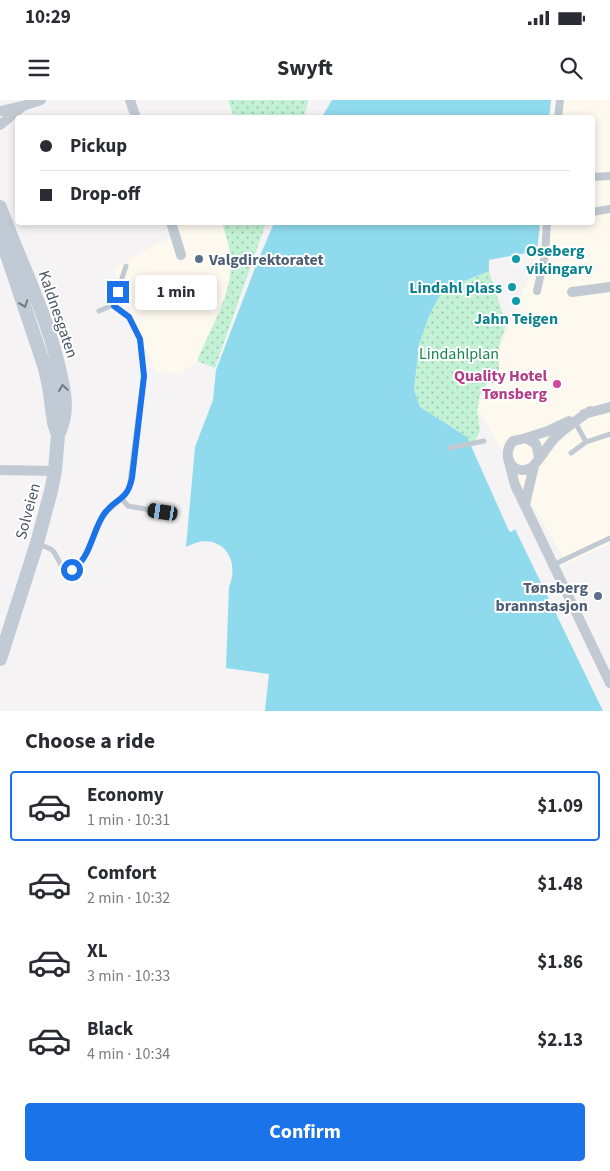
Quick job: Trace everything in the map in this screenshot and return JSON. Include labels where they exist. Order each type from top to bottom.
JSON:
[{"type":"main road","name":"Kaldnesgaten","points":[[0,207],[26,269],[54,349],[65,408],[58,435]]},
{"type":"main road","name":"Kaldnesgaten","points":[[0,234],[44,365],[58,435],[56,464]]},
{"type":"main road","name":"Solveien","points":[[0,658],[48,504],[56,464]]},
{"type":"street","points":[[0,111],[41,100]]},
{"type":"street","points":[[130,100],[135,115]]},
{"type":"street","points":[[558,115],[560,100]]},
{"type":"street","points":[[0,125],[23,106]]},
{"type":"street","points":[[595,177],[610,176]]},
{"type":"street","points":[[595,212],[610,210]]},
{"type":"street","points":[[172,225],[181,256]]},
{"type":"street","points":[[537,291],[545,255],[547,225]]},
{"type":"street","points":[[572,292],[610,287]]},
{"type":"street","points":[[610,407],[590,411],[548,431],[526,438],[519,438],[511,443],[508,449],[508,458],[516,485],[610,682]]},
{"type":"street","points":[[508,458],[512,465],[526,470],[536,461],[554,438],[590,411]]},
{"type":"street","points":[[525,504],[536,461],[536,444],[526,438]]},
{"type":"street","points":[[0,470],[56,464]]},
{"type":"lane","points":[[114,306],[126,266]]},
{"type":"lane","points":[[99,311],[114,306]]},
{"type":"lane","points":[[36,543],[51,549],[59,562],[72,570],[84,557],[104,514],[122,499],[130,488],[144,376],[140,339],[129,317],[114,306]]},
{"type":"lane","points":[[575,422],[586,442]]},
{"type":"lane","points":[[571,453],[586,442],[610,434]]},
{"type":"lane","points":[[450,448],[484,441]]},
{"type":"lane","points":[[122,499],[128,506],[163,512]]},
{"type":"lane","points":[[555,564],[610,538]]},
{"type":"shaded area","points":[[553,100],[610,100],[610,544],[567,564],[478,409],[503,340],[539,253],[542,225],[595,225],[595,115],[551,115]]},
{"type":"shaded area","points":[[168,225],[223,225],[229,243],[231,261],[229,283],[197,361],[179,374],[156,372],[113,268],[171,237]]},
{"type":"green space","points":[[228,100],[309,100],[304,115],[233,115]]},
{"type":"green space","points":[[223,225],[265,225],[215,368],[197,361],[228,287],[231,261]]},
{"type":"green space","name":"Lindahlplan","points":[[489,271],[506,325],[499,346],[499,383],[487,383],[480,395],[477,410],[480,431],[471,449],[467,437],[420,407],[414,390],[419,344],[429,316],[439,297],[450,287]]},
{"type":"water","points":[[332,100],[551,100],[549,115],[323,115]]},
{"type":"water","points":[[273,225],[540,225],[537,251],[489,260],[489,271],[450,287],[439,297],[429,316],[419,344],[414,390],[420,407],[467,437],[509,531],[511,532],[515,529],[603,711],[265,711],[269,674],[226,668],[229,587],[232,565],[224,549],[217,544],[208,541],[197,542],[186,547],[195,447],[213,400],[216,370]]},
{"type":"place","name":"Valgdirektoratet","points":[[199,259]]},
{"type":"place","name":"Oseberg vikingarv","points":[[516,259]]},
{"type":"place","name":"Lindahl plass","points":[[512,287]]},
{"type":"place","name":"Jahn Teigen","points":[[516,301]]},
{"type":"place","name":"Quality Hotel Tønsberg","points":[[557,384]]},
{"type":"place","name":"Tønsberg brannstasjon","points":[[598,596]]},
{"type":"route","points":[[72,570],[84,557],[104,514],[126,494],[130,488],[132,478],[144,376],[140,339],[129,317],[114,306],[118,292]]}]
